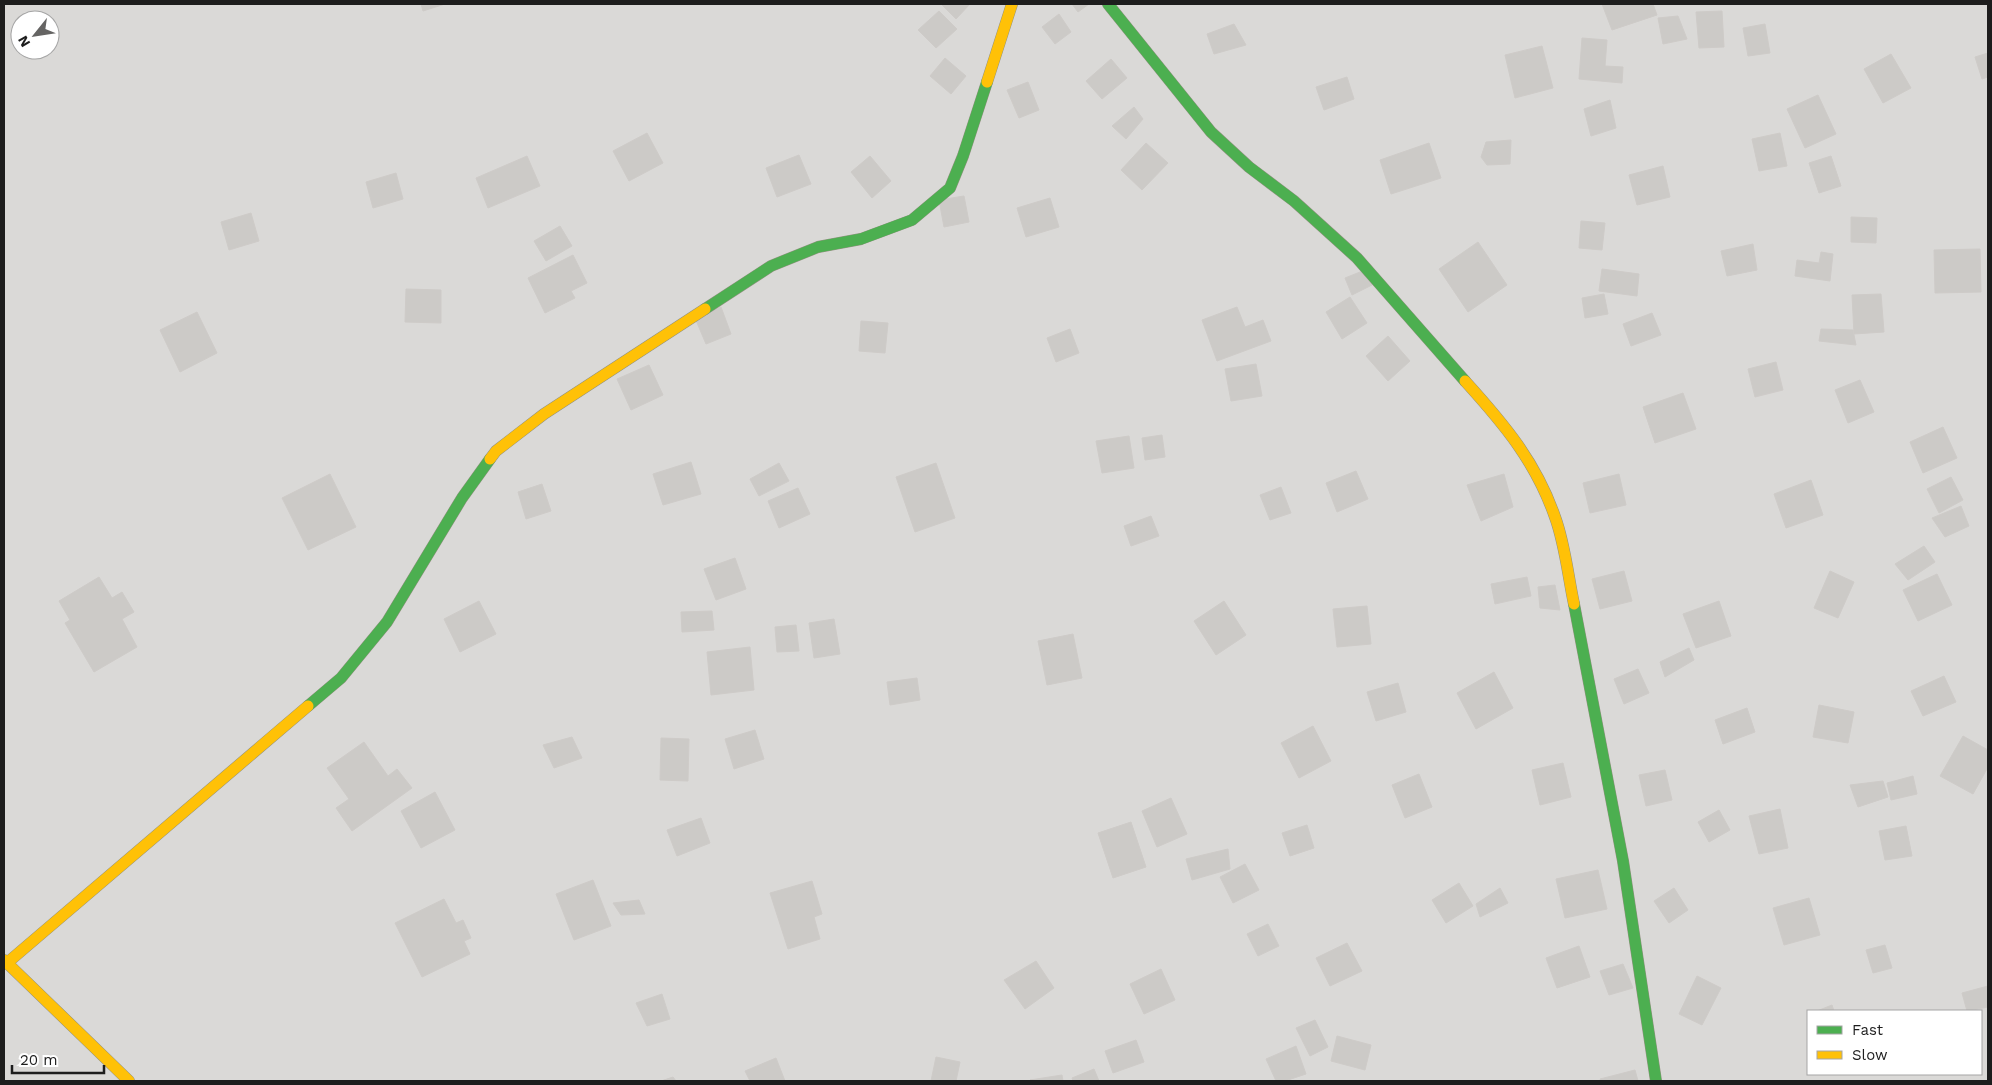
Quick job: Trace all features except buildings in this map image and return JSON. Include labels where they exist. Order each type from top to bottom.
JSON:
[{"type":"street","points":[[129,1081],[6,962],[340,678],[387,622],[462,498],[496,451],[544,414],[771,266],[818,248],[861,239],[912,220],[950,188],[963,156],[1012,4]]},
{"type":"street","points":[[1108,4],[1211,132],[1248,167],[1294,200],[1357,258],[1507,428],[1536,471],[1556,519],[1576,615],[1623,861],[1656,1081]]},
{"type":"shaded area","points":[[4,4],[1988,4],[1988,1081],[4,1081]]},
{"type":"traffic: fast","points":[[1108,4],[1211,132],[1249,167],[1294,201],[1357,258],[1465,381]]},
{"type":"traffic: fast","points":[[705,309],[771,266],[818,247],[861,239],[912,220],[950,188],[963,156],[987,82]]},
{"type":"traffic: fast","points":[[308,706],[341,678],[387,622],[462,498],[490,459]]},
{"type":"traffic: fast","points":[[1574,604],[1623,861],[1656,1081]]},
{"type":"traffic: slow","points":[[987,82],[1012,4]]},
{"type":"traffic: slow","points":[[490,459],[496,451],[544,414],[705,309]]},
{"type":"traffic: slow","points":[[1465,381],[1518,444],[1547,497],[1564,549],[1574,604]]},
{"type":"traffic: slow","points":[[7,963],[308,706]]},
{"type":"traffic: slow","points":[[4,960],[129,1081]]}]
